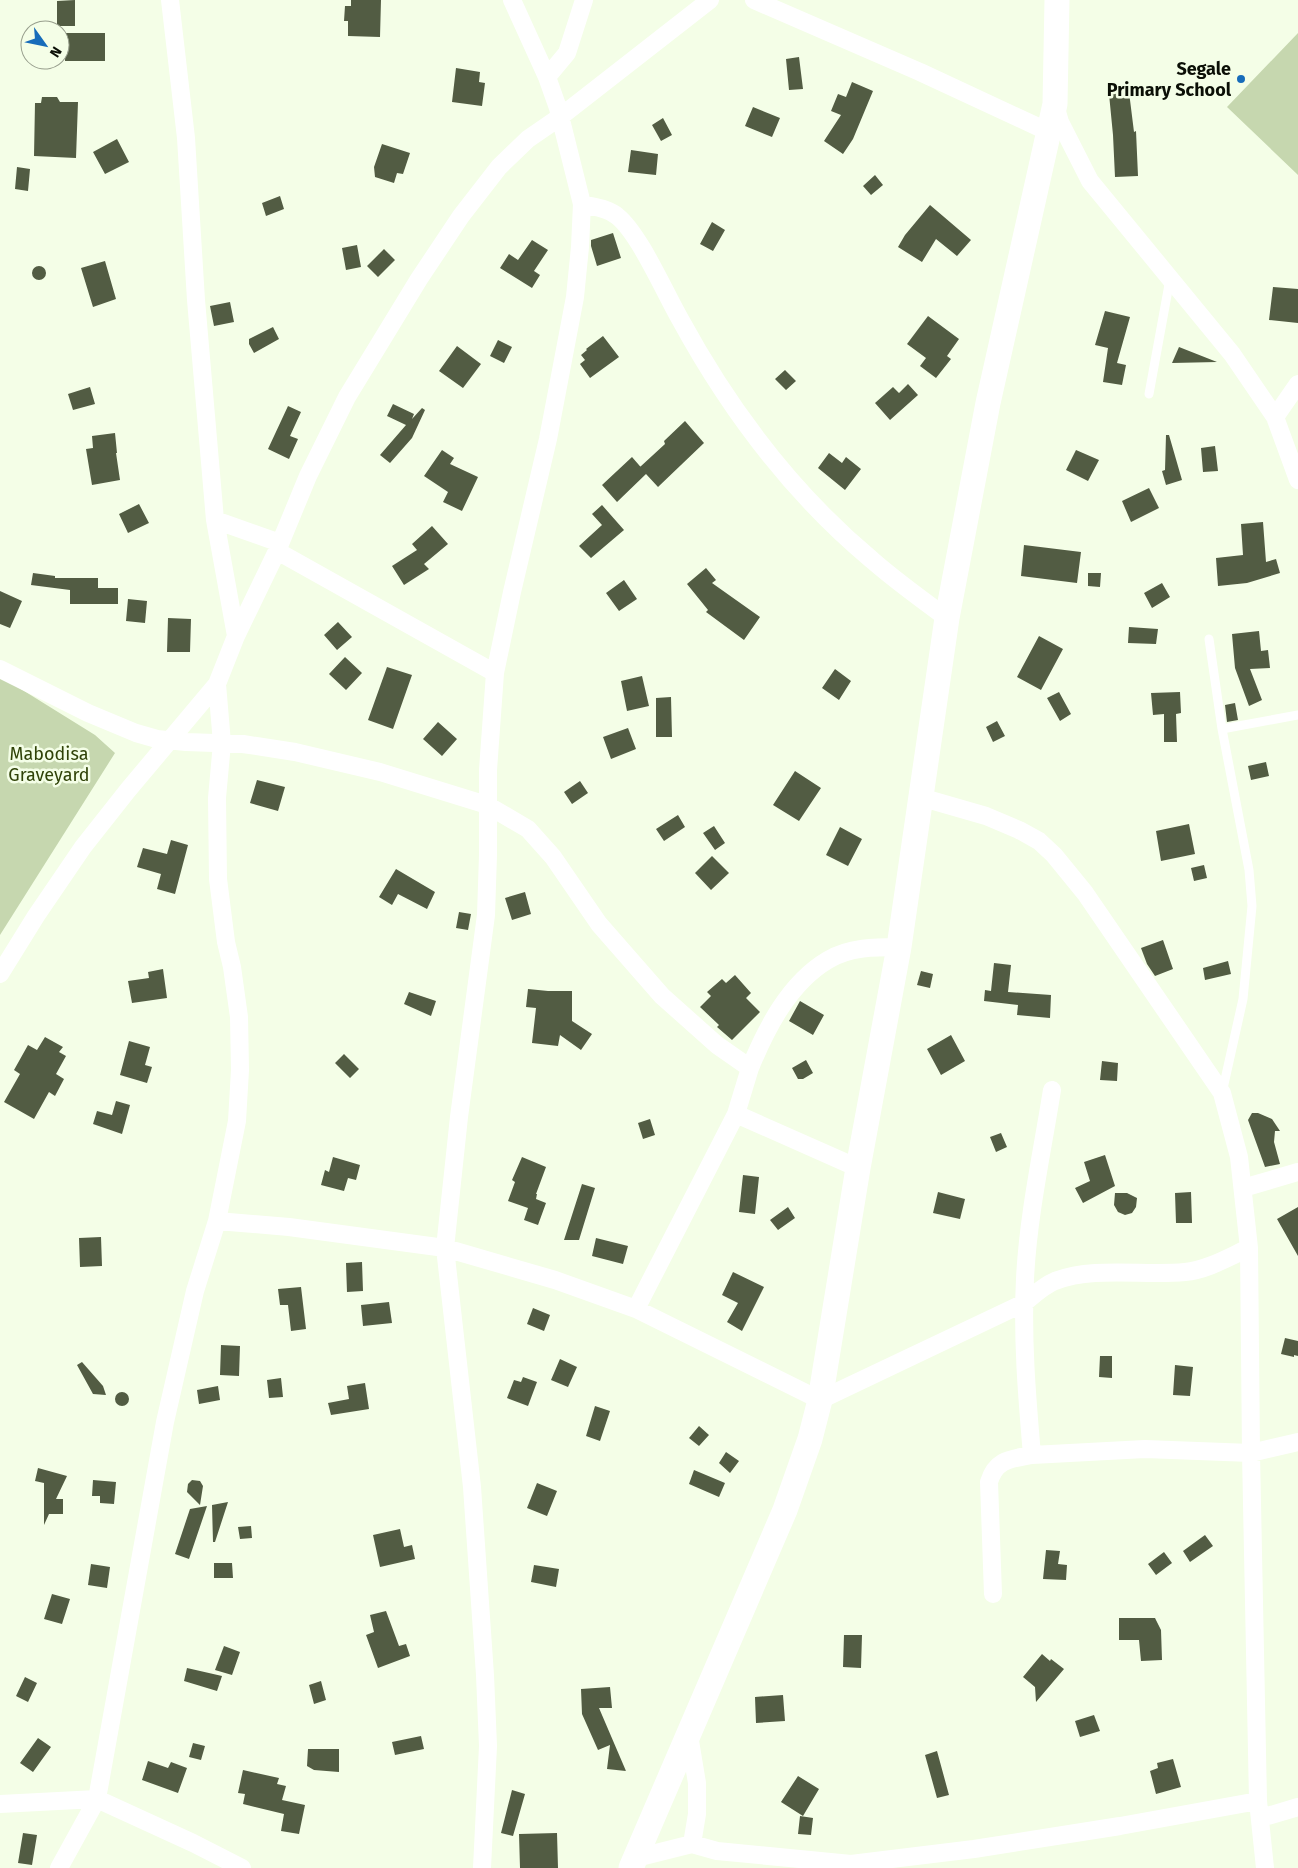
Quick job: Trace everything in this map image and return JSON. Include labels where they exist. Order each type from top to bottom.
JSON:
[{"type":"street","points":[[170,0],[186,138],[215,520],[236,636]]},
{"type":"street","points":[[482,1868],[488,1746],[485,1675],[472,1487],[445,1248],[459,1117],[486,915],[487,804],[495,674],[548,439],[575,296],[582,204],[560,117],[547,77],[512,0]]},
{"type":"street","points":[[547,77],[567,53],[584,0]]},
{"type":"street","points":[[0,974],[36,916],[84,847],[128,790],[217,684],[236,636],[278,547],[308,476],[347,397],[440,245],[499,167],[528,139],[560,117],[710,0]]},
{"type":"street","points":[[754,0],[920,72],[1049,132]]},
{"type":"street","points":[[634,1863],[785,1510],[810,1439],[820,1400],[858,1168],[900,947],[947,618],[988,402],[1055,104],[1057,0]]},
{"type":"street","points":[[1055,104],[1060,122],[1090,181],[1232,354],[1275,418],[1298,480]]},
{"type":"street","points":[[582,204],[616,215],[631,231],[686,332],[721,388],[764,448],[794,485],[870,559],[947,618]]},
{"type":"street","points":[[1275,418],[1298,384]]},
{"type":"street","points":[[215,520],[278,547],[495,674]]},
{"type":"street","points":[[0,669],[103,720],[157,739],[252,745],[295,752],[380,772],[487,804],[528,829],[553,857],[599,924],[662,996],[717,1045],[750,1068]]},
{"type":"street","points":[[59,1868],[96,1799],[165,1422],[195,1291],[217,1221],[237,1121],[240,1070],[239,1017],[226,942],[218,879],[217,798],[222,744],[217,684]]},
{"type":"street","points":[[920,797],[986,816],[1019,830],[1039,842],[1054,855],[1085,893],[1222,1093],[1239,1157],[1249,1248],[1250,1453],[1258,1801],[1265,1868]]},
{"type":"street","points":[[636,1309],[736,1114],[750,1068],[760,1044],[776,1015],[802,981],[828,960],[852,951],[876,947],[900,947]]},
{"type":"street","points":[[1032,1455],[1026,1380],[1024,1303],[1028,1236],[1052,1090]]},
{"type":"street","points":[[736,1114],[858,1168]]},
{"type":"street","points":[[1243,1188],[1298,1172]]},
{"type":"street","points":[[217,1221],[289,1227],[445,1248],[555,1280],[636,1309],[820,1400]]},
{"type":"street","points":[[820,1400],[1024,1303],[1054,1281],[1085,1274],[1186,1272],[1209,1266],[1249,1248]]},
{"type":"street","points":[[993,1594],[989,1482],[992,1472],[998,1465],[1007,1460],[1032,1455],[1145,1449],[1250,1453],[1298,1442]]},
{"type":"street","points":[[689,1735],[697,1783],[698,1814],[692,1844]]},
{"type":"street","points":[[0,1804],[96,1799],[193,1843],[242,1868]]},
{"type":"street","points":[[634,1863],[692,1844],[717,1850],[851,1866],[1120,1826],[1258,1801]]},
{"type":"street","points":[[1261,1818],[1298,1807]]},
{"type":"lane","points":[[1149,394],[1170,278]]},
{"type":"lane","points":[[1209,639],[1222,729],[1249,870],[1252,906],[1248,960],[1242,999],[1222,1093]]},
{"type":"lane","points":[[1222,729],[1298,715]]},
{"type":"green space","points":[[1298,33],[1298,175],[1227,107]]},
{"type":"green space","name":"Mabodisa Graveyard","points":[[0,676],[95,735],[115,753],[0,935]]},
{"type":"building","points":[[75,0],[75,26],[70,26],[70,20],[57,20],[57,1]]},
{"type":"building","points":[[351,0],[381,0],[380,37],[348,36],[348,21],[344,21],[345,6],[351,6]]},
{"type":"building","points":[[70,33],[105,33],[105,61],[70,61]]},
{"type":"building","points":[[799,57],[803,89],[789,90],[786,59]]},
{"type":"building","points":[[456,68],[480,72],[479,82],[485,83],[482,106],[452,102]]},
{"type":"building","points":[[852,82],[873,91],[853,139],[843,154],[824,141],[841,115],[831,111],[838,94],[846,97]]},
{"type":"building","points":[[1129,92],[1134,132],[1136,131],[1138,176],[1115,177],[1109,94]]},
{"type":"building","points":[[42,97],[57,97],[60,102],[78,102],[76,158],[34,156],[35,103],[41,103]]},
{"type":"building","points":[[753,107],[780,118],[772,137],[745,126]]},
{"type":"building","points":[[663,118],[672,135],[661,141],[652,125]]},
{"type":"building","points":[[117,139],[129,162],[105,174],[93,152]]},
{"type":"building","points":[[382,144],[410,153],[403,174],[397,173],[394,183],[375,177],[374,167]]},
{"type":"building","points":[[631,150],[658,154],[656,175],[628,172]]},
{"type":"building","points":[[17,167],[30,169],[28,191],[15,189]]},
{"type":"building","points":[[875,175],[883,185],[871,195],[863,186]]},
{"type":"building","points":[[280,196],[284,209],[266,216],[262,203]]},
{"type":"building","points":[[930,205],[971,240],[957,256],[936,239],[922,262],[898,247],[905,235]]},
{"type":"building","points":[[712,222],[725,230],[713,251],[700,244]]},
{"type":"building","points":[[613,233],[621,258],[597,266],[591,240]]},
{"type":"building","points":[[532,240],[548,250],[534,271],[540,275],[532,288],[500,268],[509,254],[518,260]]},
{"type":"building","points":[[357,245],[361,267],[346,270],[342,248]]},
{"type":"building","points":[[384,249],[395,260],[378,277],[367,266]]},
{"type":"building","points":[[105,261],[116,299],[93,307],[81,268]]},
{"type":"building","points":[[36,266],[42,266],[46,273],[42,280],[36,280],[32,276],[32,270]]},
{"type":"building","points":[[1273,287],[1298,289],[1298,323],[1269,320]]},
{"type":"building","points":[[230,302],[234,322],[214,326],[210,306]]},
{"type":"building","points":[[1105,311],[1130,317],[1117,363],[1126,365],[1122,385],[1103,382],[1108,348],[1095,345]]},
{"type":"building","points":[[928,316],[959,339],[947,356],[951,359],[936,378],[920,366],[926,358],[907,344]]},
{"type":"building","points":[[273,327],[279,339],[254,353],[249,344],[249,339]]},
{"type":"building","points":[[603,336],[619,357],[590,378],[580,364],[585,360],[581,355]]},
{"type":"building","points":[[498,340],[512,347],[504,363],[490,356]]},
{"type":"building","points":[[457,346],[481,364],[463,388],[439,371]]},
{"type":"building","points":[[1179,347],[1217,362],[1172,363]]},
{"type":"building","points":[[785,370],[796,381],[786,390],[775,379]]},
{"type":"building","points":[[908,384],[918,395],[890,420],[875,403],[893,387],[899,393]]},
{"type":"building","points":[[90,387],[95,404],[73,410],[68,394]]},
{"type":"building","points":[[393,404],[414,414],[412,419],[422,408],[425,410],[412,438],[390,463],[380,455],[406,425],[387,416]]},
{"type":"building","points":[[288,406],[301,412],[290,436],[298,439],[289,459],[268,449]]},
{"type":"building","points":[[685,421],[704,443],[658,487],[646,474],[617,502],[602,485],[632,457],[640,467],[665,444],[664,441]]},
{"type":"building","points":[[115,433],[120,480],[92,485],[86,449],[93,448],[92,436]]},
{"type":"building","points":[[1166,435],[1169,435],[1182,480],[1166,485],[1162,471],[1165,470]]},
{"type":"building","points":[[1215,446],[1218,471],[1203,472],[1201,448]]},
{"type":"building","points":[[442,450],[454,458],[450,464],[478,477],[462,511],[443,502],[448,492],[424,476]]},
{"type":"building","points":[[1076,450],[1099,460],[1088,481],[1066,470]]},
{"type":"building","points":[[829,453],[842,463],[846,457],[861,469],[845,490],[818,468]]},
{"type":"building","points":[[1149,488],[1159,508],[1131,522],[1122,501]]},
{"type":"building","points":[[139,504],[149,523],[128,533],[119,514]]},
{"type":"building","points":[[602,505],[624,530],[591,558],[579,546],[602,525],[592,514]]},
{"type":"building","points":[[1263,522],[1266,562],[1276,559],[1280,573],[1247,583],[1218,586],[1216,558],[1243,555],[1241,524]]},
{"type":"building","points":[[432,526],[448,544],[424,564],[429,569],[404,585],[392,566],[417,550],[412,544]]},
{"type":"building","points":[[1024,545],[1081,552],[1077,583],[1021,576]]},
{"type":"building","points":[[706,568],[716,580],[712,583],[760,617],[744,640],[706,612],[708,610],[687,584]]},
{"type":"building","points":[[33,573],[55,576],[55,578],[98,578],[98,588],[118,588],[118,604],[70,604],[70,590],[31,585]]},
{"type":"building","points":[[1088,573],[1101,573],[1100,587],[1088,586]]},
{"type":"building","points":[[624,580],[637,599],[619,611],[606,593]]},
{"type":"building","points":[[1162,583],[1170,597],[1152,608],[1144,593]]},
{"type":"building","points":[[0,591],[22,601],[10,628],[0,624]]},
{"type":"building","points":[[128,599],[147,601],[145,623],[126,621]]},
{"type":"building","points":[[168,618],[191,619],[190,652],[167,652]]},
{"type":"building","points":[[338,622],[352,637],[337,650],[324,635]]},
{"type":"building","points":[[1129,627],[1158,629],[1156,644],[1128,643]]},
{"type":"building","points":[[1259,631],[1261,651],[1268,650],[1270,668],[1250,669],[1262,700],[1249,706],[1235,668],[1232,634]]},
{"type":"building","points":[[1039,636],[1063,649],[1041,690],[1017,677]]},
{"type":"building","points":[[345,657],[362,673],[346,690],[329,674]]},
{"type":"building","points":[[387,667],[412,675],[393,729],[368,720]]},
{"type":"building","points":[[835,669],[851,681],[839,700],[822,688]]},
{"type":"building","points":[[642,676],[649,706],[627,711],[621,681]]},
{"type":"building","points":[[1059,692],[1071,714],[1060,721],[1047,698]]},
{"type":"building","points":[[1180,692],[1181,713],[1176,714],[1177,742],[1164,742],[1164,714],[1153,715],[1151,693]]},
{"type":"building","points":[[671,697],[672,737],[656,737],[656,698]]},
{"type":"building","points":[[1235,703],[1238,720],[1227,722],[1225,705]]},
{"type":"building","points":[[997,721],[1005,736],[993,742],[986,727]]},
{"type":"building","points":[[438,722],[457,739],[442,756],[423,739]]},
{"type":"building","points":[[628,728],[636,749],[611,759],[603,737]]},
{"type":"building","points":[[1266,762],[1269,776],[1251,780],[1248,766]]},
{"type":"building","points":[[795,771],[821,788],[799,821],[773,805]]},
{"type":"building","points":[[257,780],[285,787],[278,811],[250,803]]},
{"type":"building","points":[[580,781],[588,793],[572,804],[564,792]]},
{"type":"building","points":[[678,815],[685,827],[664,841],[656,829]]},
{"type":"building","points":[[1189,824],[1195,854],[1161,861],[1156,831]]},
{"type":"building","points":[[714,826],[725,843],[715,850],[703,833]]},
{"type":"building","points":[[840,827],[862,839],[848,866],[826,855]]},
{"type":"building","points":[[171,840],[188,845],[175,894],[157,889],[161,874],[137,867],[143,848],[167,854]]},
{"type":"building","points":[[712,856],[729,873],[711,890],[695,873]]},
{"type":"building","points":[[1204,865],[1207,878],[1194,881],[1191,868]]},
{"type":"building","points":[[396,869],[435,892],[427,909],[398,894],[392,905],[379,897]]},
{"type":"building","points":[[525,892],[531,914],[512,920],[505,898]]},
{"type":"building","points":[[459,912],[471,914],[468,930],[456,928]]},
{"type":"building","points":[[1163,940],[1173,969],[1155,976],[1147,964],[1141,948]]},
{"type":"building","points":[[1228,961],[1231,974],[1205,980],[1203,968]]},
{"type":"building","points":[[994,963],[1011,965],[1008,992],[1051,995],[1050,1018],[1017,1015],[1018,1005],[984,1001],[985,990],[991,991]]},
{"type":"building","points":[[163,969],[167,998],[132,1003],[128,981],[149,978],[148,972]]},
{"type":"building","points":[[921,971],[933,974],[930,988],[917,985]]},
{"type":"building","points":[[735,975],[751,993],[746,998],[760,1012],[732,1040],[717,1027],[719,1025],[700,1007],[711,996],[707,992],[722,979],[726,983]]},
{"type":"building","points":[[528,989],[572,991],[572,1021],[592,1034],[581,1050],[560,1035],[558,1046],[532,1043],[536,1008],[526,1007]]},
{"type":"building","points":[[409,992],[436,1001],[431,1016],[404,1004]]},
{"type":"building","points":[[800,1001],[824,1015],[813,1035],[789,1021]]},
{"type":"building","points":[[951,1035],[965,1061],[941,1075],[927,1049]]},
{"type":"building","points":[[45,1037],[63,1047],[59,1052],[66,1056],[56,1074],[64,1079],[55,1096],[49,1092],[34,1119],[4,1102],[20,1074],[14,1070],[28,1045],[37,1050]]},
{"type":"building","points":[[129,1041],[150,1047],[145,1065],[152,1067],[147,1083],[120,1075]]},
{"type":"building","points":[[344,1054],[359,1069],[350,1078],[335,1063]]},
{"type":"building","points":[[806,1060],[813,1073],[803,1079],[798,1079],[792,1068]]},
{"type":"building","points":[[1102,1061],[1118,1063],[1117,1081],[1100,1080]]},
{"type":"building","points":[[116,1101],[130,1105],[122,1134],[93,1124],[97,1111],[112,1115]]},
{"type":"building","points":[[1252,1113],[1258,1113],[1272,1119],[1280,1131],[1275,1131],[1274,1142],[1280,1164],[1265,1167],[1248,1120]]},
{"type":"building","points":[[650,1119],[655,1135],[643,1139],[638,1123]]},
{"type":"building","points":[[1001,1133],[1007,1147],[996,1152],[990,1137]]},
{"type":"building","points":[[1105,1155],[1115,1186],[1083,1203],[1075,1188],[1090,1181],[1084,1162]]},
{"type":"building","points":[[333,1157],[360,1165],[356,1180],[348,1178],[344,1191],[321,1185],[325,1170],[329,1172]]},
{"type":"building","points":[[522,1157],[546,1167],[536,1194],[536,1199],[546,1203],[538,1225],[524,1220],[528,1208],[508,1201],[515,1182],[512,1180]]},
{"type":"building","points":[[743,1175],[759,1177],[755,1214],[739,1212]]},
{"type":"building","points":[[582,1184],[595,1188],[579,1240],[564,1240]]},
{"type":"building","points":[[938,1192],[965,1199],[960,1219],[933,1213]]},
{"type":"building","points":[[1191,1192],[1192,1223],[1176,1223],[1175,1193]]},
{"type":"building","points":[[1115,1193],[1127,1193],[1137,1198],[1136,1207],[1132,1213],[1125,1215],[1118,1212],[1114,1205]]},
{"type":"building","points":[[788,1207],[795,1218],[778,1230],[770,1220]]},
{"type":"building","points":[[1298,1207],[1298,1256],[1277,1219]]},
{"type":"building","points":[[101,1237],[102,1266],[80,1267],[79,1238]]},
{"type":"building","points":[[596,1238],[628,1246],[623,1264],[592,1256]]},
{"type":"building","points":[[362,1262],[363,1291],[347,1292],[346,1263]]},
{"type":"building","points":[[733,1272],[764,1287],[742,1331],[727,1322],[738,1303],[722,1295]]},
{"type":"building","points":[[301,1287],[306,1329],[291,1331],[288,1305],[280,1305],[278,1289]]},
{"type":"building","points":[[389,1302],[392,1323],[363,1326],[361,1305]]},
{"type":"building","points":[[533,1308],[550,1315],[544,1331],[527,1324]]},
{"type":"building","points":[[1285,1338],[1298,1341],[1298,1356],[1281,1354]]},
{"type":"building","points":[[221,1345],[240,1346],[239,1376],[220,1375]]},
{"type":"building","points":[[1100,1356],[1112,1356],[1112,1378],[1099,1377]]},
{"type":"building","points":[[560,1359],[577,1367],[568,1387],[551,1380]]},
{"type":"building","points":[[82,1362],[103,1386],[106,1395],[93,1394],[77,1365]]},
{"type":"building","points":[[1175,1365],[1193,1367],[1190,1396],[1173,1395]]},
{"type":"building","points":[[523,1377],[537,1382],[528,1406],[507,1398],[514,1380],[521,1382]]},
{"type":"building","points":[[281,1378],[283,1397],[269,1398],[267,1380]]},
{"type":"building","points":[[365,1383],[369,1409],[331,1415],[328,1403],[349,1399],[347,1386]]},
{"type":"building","points":[[218,1386],[220,1400],[199,1404],[197,1390]]},
{"type":"building","points":[[122,1392],[127,1394],[129,1399],[127,1404],[122,1406],[117,1404],[115,1399],[117,1394]]},
{"type":"building","points":[[595,1406],[610,1411],[600,1441],[586,1436]]},
{"type":"building","points":[[699,1426],[709,1435],[699,1446],[689,1438]]},
{"type":"building","points":[[726,1452],[739,1461],[730,1473],[719,1463]]},
{"type":"building","points":[[38,1468],[67,1476],[56,1499],[63,1499],[63,1514],[49,1514],[44,1525],[44,1483],[35,1481]]},
{"type":"building","points":[[694,1470],[725,1483],[719,1497],[689,1484]]},
{"type":"building","points":[[93,1480],[116,1482],[114,1504],[100,1503],[100,1496],[92,1496]]},
{"type":"building","points":[[192,1480],[200,1481],[203,1486],[200,1505],[187,1492],[188,1484]]},
{"type":"building","points":[[537,1483],[557,1491],[547,1516],[527,1508]]},
{"type":"building","points":[[228,1502],[215,1542],[213,1542],[212,1505]]},
{"type":"building","points":[[207,1506],[189,1559],[175,1554],[190,1509]]},
{"type":"building","points":[[251,1526],[252,1538],[240,1539],[238,1527]]},
{"type":"building","points":[[400,1529],[404,1547],[412,1545],[415,1559],[380,1567],[373,1535]]},
{"type":"building","points":[[1205,1535],[1213,1546],[1190,1562],[1183,1551]]},
{"type":"building","points":[[1046,1550],[1060,1551],[1058,1564],[1067,1565],[1066,1580],[1043,1579]]},
{"type":"building","points":[[1164,1552],[1172,1563],[1156,1575],[1148,1564]]},
{"type":"building","points":[[214,1563],[232,1563],[233,1578],[214,1578]]},
{"type":"building","points":[[91,1564],[110,1567],[107,1588],[88,1585]]},
{"type":"building","points":[[534,1565],[559,1569],[556,1587],[531,1582]]},
{"type":"building","points":[[52,1594],[70,1599],[62,1624],[44,1619]]},
{"type":"building","points":[[386,1611],[399,1646],[406,1644],[410,1656],[378,1668],[366,1635],[374,1632],[370,1615]]},
{"type":"building","points":[[1119,1618],[1155,1618],[1161,1630],[1162,1660],[1141,1661],[1139,1640],[1119,1640]]},
{"type":"building","points":[[844,1635],[862,1635],[861,1668],[843,1667]]},
{"type":"building","points":[[224,1646],[240,1652],[232,1675],[215,1670]]},
{"type":"building","points":[[1042,1654],[1064,1669],[1036,1702],[1035,1687],[1023,1677]]},
{"type":"building","points":[[187,1668],[222,1676],[217,1691],[184,1681]]},
{"type":"building","points":[[25,1677],[37,1683],[28,1702],[16,1696]]},
{"type":"building","points":[[321,1681],[326,1700],[314,1704],[309,1685]]},
{"type":"building","points":[[610,1687],[612,1708],[599,1708],[626,1771],[607,1769],[610,1745],[598,1750],[582,1714],[581,1689]]},
{"type":"building","points":[[783,1695],[785,1721],[756,1723],[755,1697]]},
{"type":"building","points":[[1094,1715],[1100,1731],[1080,1737],[1075,1721]]},
{"type":"building","points":[[421,1736],[424,1749],[395,1755],[392,1742]]},
{"type":"building","points":[[38,1738],[51,1747],[33,1772],[20,1763]]},
{"type":"building","points":[[193,1743],[205,1746],[201,1760],[189,1757]]},
{"type":"building","points":[[308,1749],[339,1749],[339,1772],[314,1770],[307,1766]]},
{"type":"building","points":[[937,1751],[949,1795],[937,1798],[925,1755]]},
{"type":"building","points":[[1173,1759],[1181,1787],[1156,1794],[1150,1771],[1158,1768],[1157,1763]]},
{"type":"building","points":[[148,1761],[168,1768],[171,1762],[187,1768],[178,1793],[142,1780]]},
{"type":"building","points":[[243,1770],[279,1778],[277,1784],[286,1786],[282,1800],[305,1805],[299,1834],[281,1831],[284,1814],[243,1804],[245,1794],[238,1793]]},
{"type":"building","points":[[798,1776],[819,1789],[803,1816],[781,1802]]},
{"type":"building","points":[[512,1790],[525,1794],[513,1836],[501,1833]]},
{"type":"building","points":[[800,1816],[813,1818],[811,1835],[798,1834]]},
{"type":"building","points":[[23,1833],[37,1835],[32,1865],[18,1863]]},
{"type":"building","points":[[557,1833],[558,1868],[520,1868],[519,1834]]},
{"type":"place","name":"Segale Primary School","points":[[1241,79]]}]
